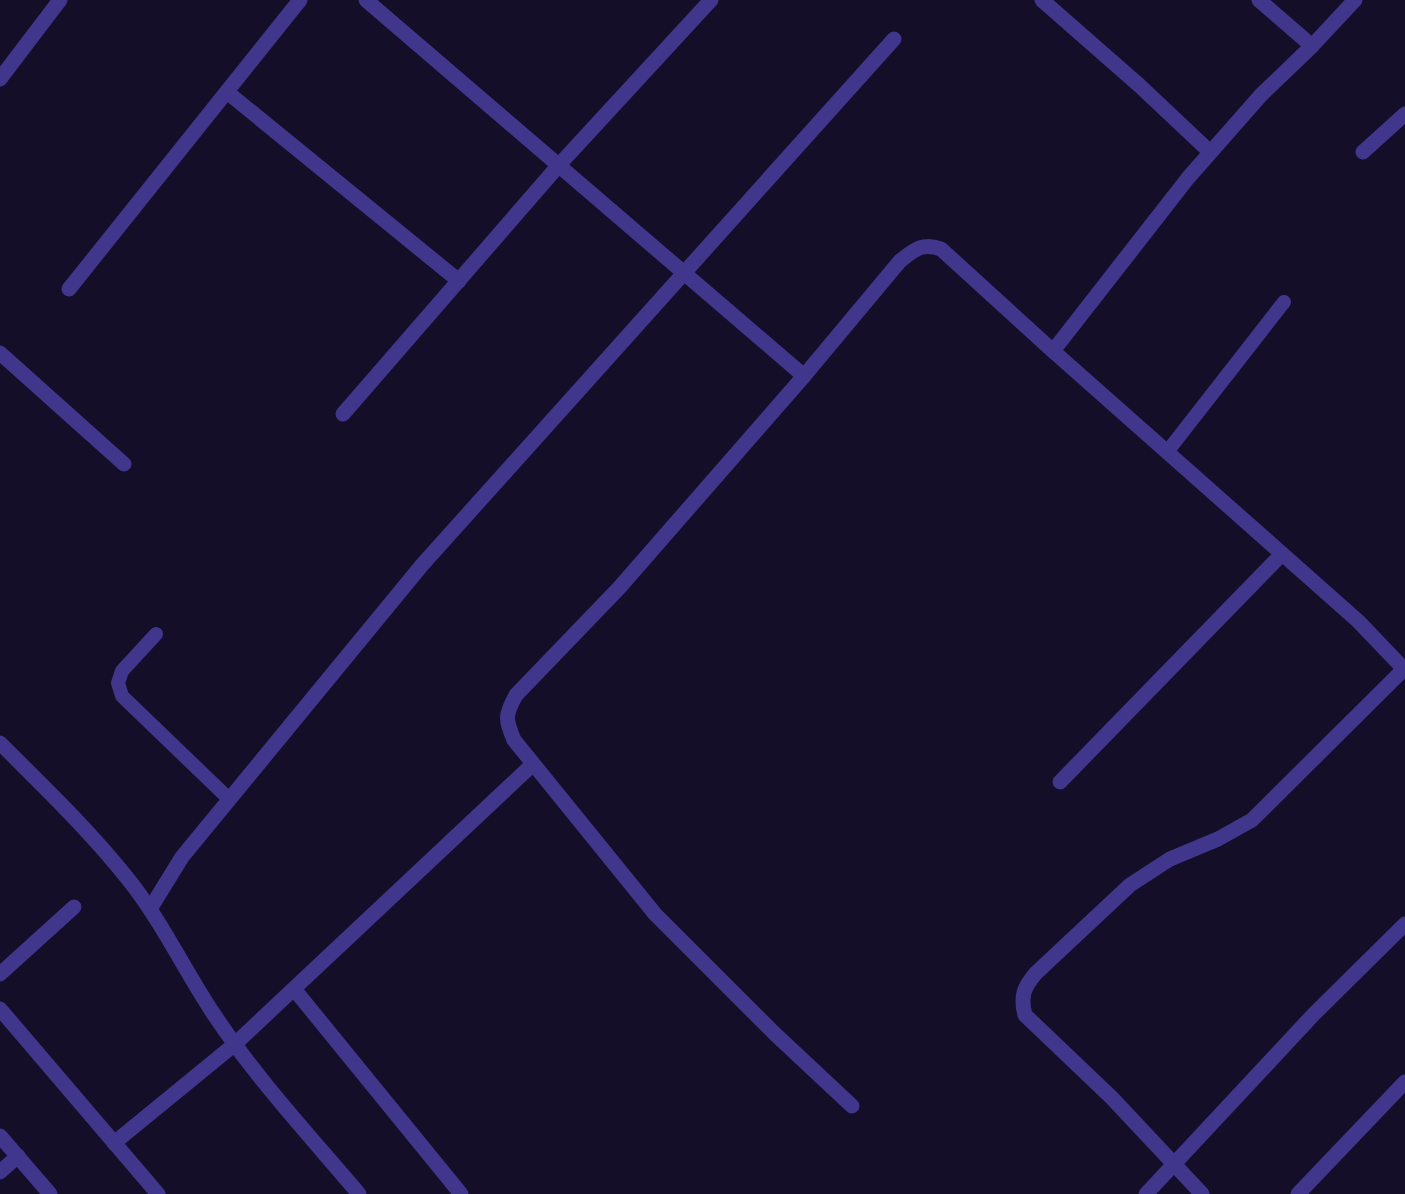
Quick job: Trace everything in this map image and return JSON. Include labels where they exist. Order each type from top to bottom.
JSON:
[{"type":"street","points":[[0,79],[60,0]]},
{"type":"street","points":[[69,289],[300,0]]},
{"type":"street","points":[[366,0],[804,376]]},
{"type":"street","points":[[343,414],[559,165],[711,0]]},
{"type":"street","points":[[1042,0],[1210,152]]},
{"type":"street","points":[[1259,0],[1312,46]]},
{"type":"street","points":[[1053,351],[1168,202],[1210,152],[1261,95],[1356,0]]},
{"type":"street","points":[[150,909],[182,857],[422,565],[894,39]]},
{"type":"street","points":[[227,92],[459,281]]},
{"type":"street","points":[[1363,152],[1405,114]]},
{"type":"street","points":[[852,1106],[774,1033],[655,914],[514,740],[507,726],[506,713],[516,695],[619,588],[804,376],[900,261],[918,246],[932,246],[941,249],[1358,621],[1405,669],[1252,820],[1218,839],[1170,859],[1130,885],[1024,987],[1022,1002],[1025,1015],[1112,1098],[1202,1194]]},
{"type":"street","points":[[0,353],[124,465]]},
{"type":"street","points":[[1060,782],[1282,554]]},
{"type":"street","points":[[0,743],[99,843],[150,909],[235,1044],[359,1194]]},
{"type":"street","points":[[114,1143],[235,1044],[533,764]]},
{"type":"street","points":[[0,974],[74,907]]},
{"type":"street","points":[[1146,1194],[1314,1014],[1405,924]]},
{"type":"street","points":[[294,988],[461,1194]]},
{"type":"street","points":[[0,1009],[158,1194]]},
{"type":"street","points":[[1298,1194],[1405,1082]]},
{"type":"street","points":[[0,1136],[50,1194]]},
{"type":"street","points":[[0,1172],[18,1156]]},
{"type":"lane","points":[[1167,452],[1284,302]]},
{"type":"lane","points":[[156,634],[122,671],[118,683],[122,696],[229,799]]}]
